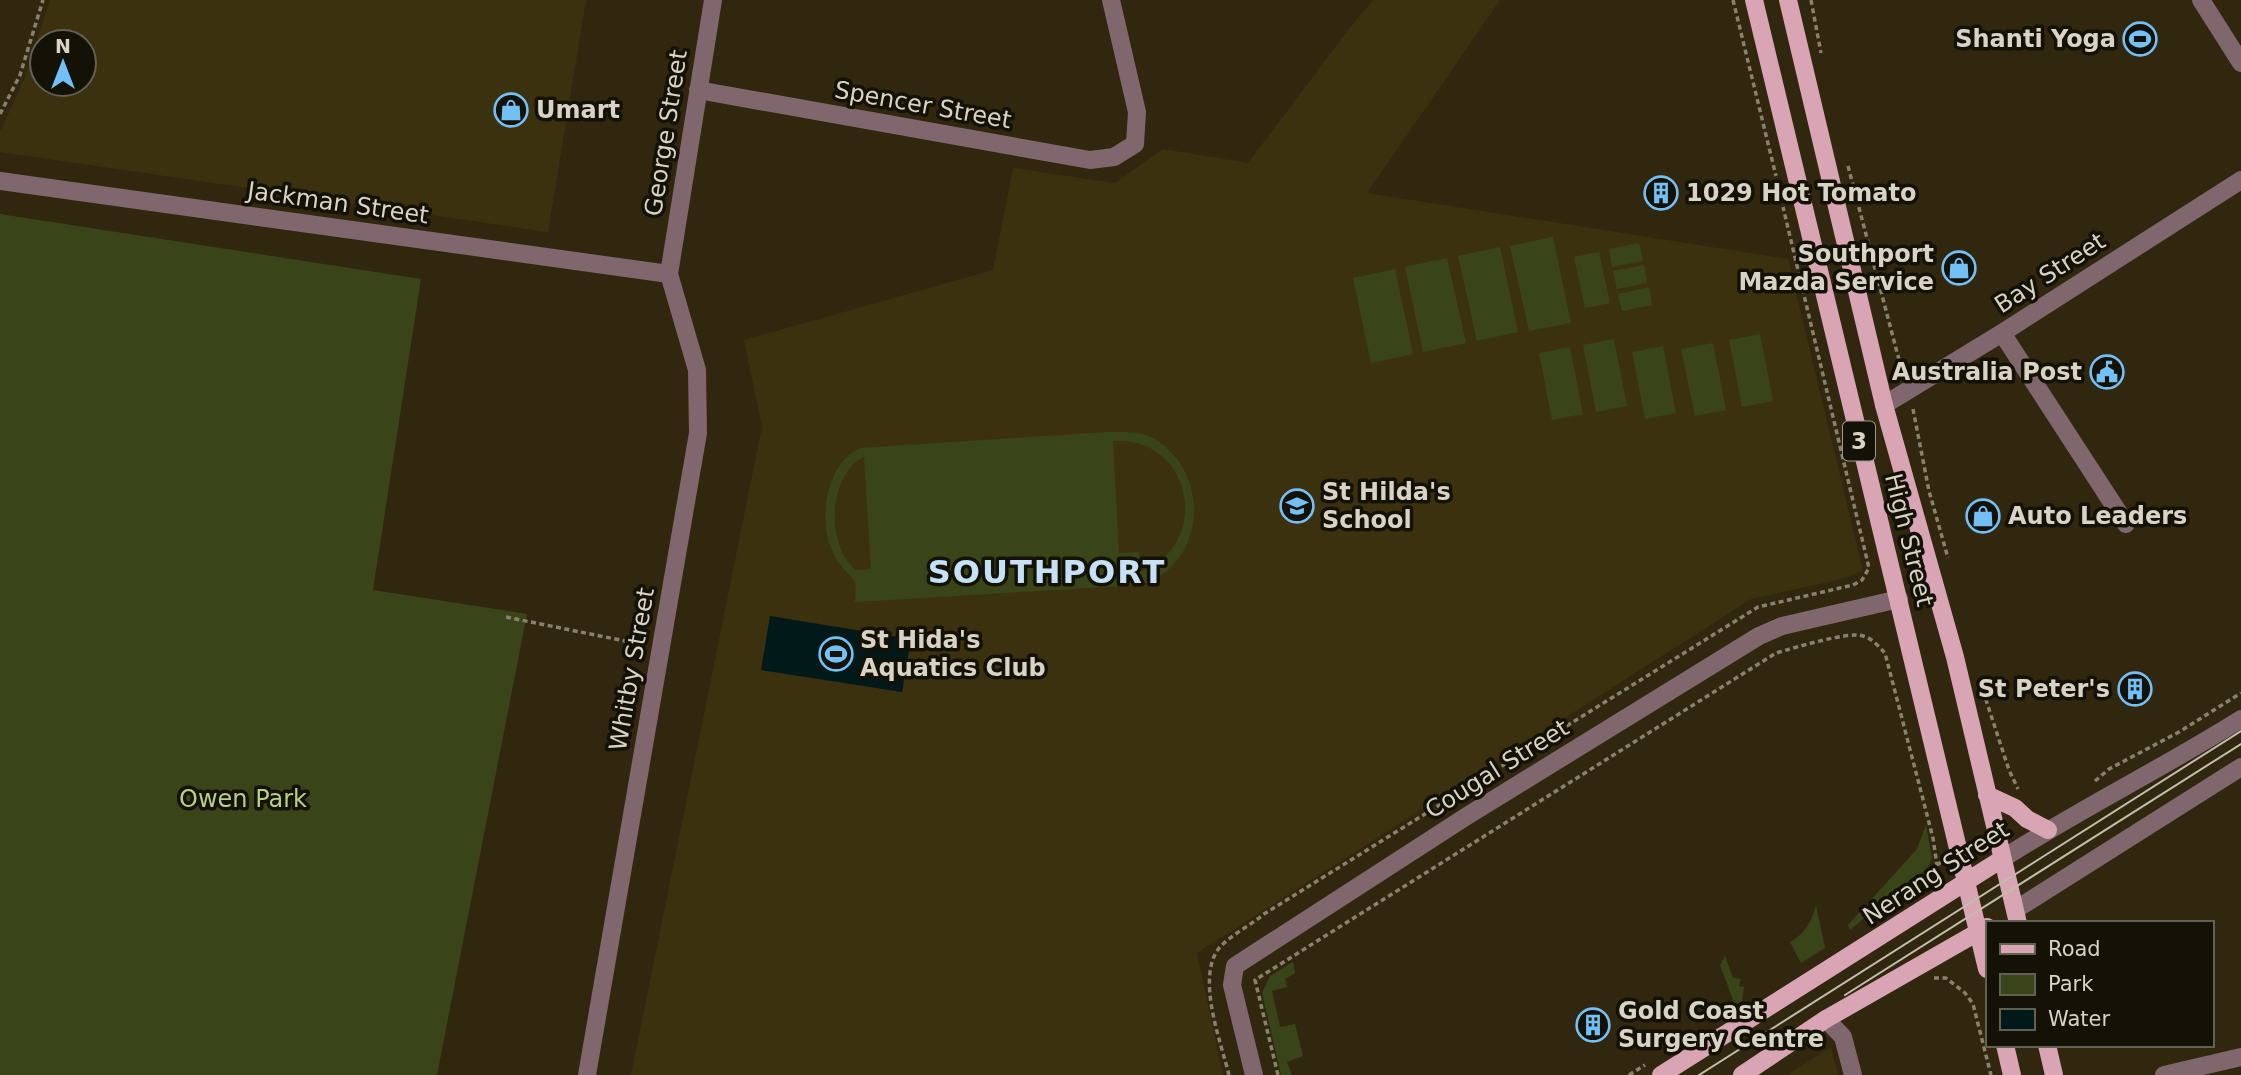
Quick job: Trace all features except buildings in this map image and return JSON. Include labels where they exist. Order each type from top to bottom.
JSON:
[{"type":"main road","name":"High Street","points":[[1754,0],[1967,881],[1986,927]]},
{"type":"main road","name":"High Street","points":[[1788,0],[1884,405],[1943,613],[2016,916]]},
{"type":"main road","points":[[1987,795],[2015,808],[2027,819],[2048,830]]},
{"type":"main road","name":"Nerang Street","points":[[1661,1075],[2002,859]]},
{"type":"main road","points":[[1742,1075],[1826,1019],[1986,927]]},
{"type":"main road","points":[[2006,1047],[2012,1075]]},
{"type":"main road","points":[[2047,1047],[2054,1075]]},
{"type":"street","name":"George Street","points":[[669,274],[713,0]]},
{"type":"street","name":"Spencer Street","points":[[698,90],[1090,160],[1114,158],[1135,144],[1137,112],[1111,0]]},
{"type":"street","points":[[2201,0],[2241,63]]},
{"type":"street","name":"Bay Street","points":[[1884,405],[2241,180]]},
{"type":"street","name":"Jackman Street","points":[[0,181],[669,274]]},
{"type":"street","name":"Whitby Street","points":[[587,1075],[698,433],[697,370],[669,274]]},
{"type":"street","points":[[2002,333],[2126,524]]},
{"type":"street","name":"Cougal Street","points":[[1254,1075],[1231,985],[1236,966],[1467,816],[1759,636],[1782,626],[1899,599]]},
{"type":"street","name":"Nerang Street","points":[[2002,859],[2048,830],[2179,758],[2241,719]]},
{"type":"street","points":[[2016,916],[2241,767]]},
{"type":"street","points":[[1826,1019],[1843,1037],[1853,1075]]},
{"type":"street","points":[[2164,1075],[2241,1057]]},
{"type":"path","points":[[0,114],[20,75],[43,0]]},
{"type":"path","points":[[1733,0],[1778,184]]},
{"type":"path","points":[[1781,197],[1869,568],[1862,580],[1853,585]]},
{"type":"path","points":[[506,617],[660,648]]},
{"type":"path","points":[[1278,1075],[1255,979],[1776,653],[1847,636],[1863,635],[1885,653],[1933,838],[1937,866]]},
{"type":"path","points":[[1954,983],[1973,1004],[1990,1075]]},
{"type":"shaded area","points":[[50,0],[586,0],[548,232],[0,152],[0,132],[28,68],[28,98],[98,98],[98,28],[41,28]]},
{"type":"shaded area","name":"St Hilda's School","points":[[1373,0],[1500,0],[1367,193],[1788,259],[1863,571],[1838,580],[1751,599],[1197,953],[1223,1075],[631,1075],[762,427],[744,340],[993,270],[1013,168],[1115,183],[1163,149],[1248,163]]},
{"type":"shaded area","points":[[1831,1047],[1838,1075],[1787,1075]]},
{"type":"green space","name":"Owen Park","points":[[0,214],[421,279],[373,590],[527,614],[437,1075],[0,1075]]},
{"type":"green space","points":[[1553,237],[1571,323],[1529,331],[1510,246]]},
{"type":"green space","points":[[1639,243],[1643,261],[1612,267],[1609,249]]},
{"type":"green space","points":[[1500,247],[1518,332],[1477,341],[1458,256]]},
{"type":"green space","points":[[1599,252],[1610,303],[1585,308],[1574,257]]},
{"type":"green space","points":[[1447,258],[1466,343],[1423,352],[1405,267]]},
{"type":"green space","points":[[1644,265],[1647,283],[1617,289],[1613,271]]},
{"type":"green space","points":[[1395,269],[1413,354],[1371,363],[1353,278]]},
{"type":"green space","points":[[1649,287],[1652,305],[1622,311],[1618,294]]},
{"type":"green space","points":[[1760,334],[1773,401],[1742,407],[1729,340]]},
{"type":"green space","points":[[1614,339],[1627,406],[1596,412],[1583,345]]},
{"type":"green space","points":[[1713,343],[1726,410],[1695,416],[1681,349]]},
{"type":"green space","points":[[1663,346],[1676,413],[1645,419],[1632,352]]},
{"type":"green space","points":[[1570,347],[1583,414],[1552,420],[1539,353]]},
{"type":"green space","points":[[1108,432],[1146,435],[1171,452],[1185,471],[1192,493],[1194,516],[1189,538],[1179,558],[1162,574],[1139,585],[855,602],[855,582],[840,565],[832,550],[825,513],[835,474],[850,454],[861,448]],"holes":[[[1113,441],[1140,444],[1161,456],[1176,473],[1184,494],[1185,517],[1178,539],[1163,558],[1140,572],[1139,552],[1119,553]],[[864,457],[871,569],[855,570],[840,547],[835,510],[846,473],[854,463]]]},
{"type":"green space","points":[[1926,825],[1932,858],[1928,868],[1850,930],[1848,925],[1917,849]]},
{"type":"green space","points":[[1816,905],[1825,948],[1801,963],[1790,942],[1807,926]]},
{"type":"green space","points":[[1725,956],[1733,978],[1741,979],[1739,986],[1744,987],[1742,1001],[1735,1005],[1720,965]]},
{"type":"green space","points":[[1293,962],[1295,973],[1285,979],[1287,987],[1272,991],[1280,1027],[1295,1024],[1303,1056],[1287,1062],[1292,1075],[1281,1075],[1262,993],[1270,976]]},
{"type":"water","name":"St Hida's Aquatics Club","points":[[770,616],[911,639],[902,692],[761,670]]},
{"type":"tram line","points":[[1699,1075],[2241,731]]},
{"type":"tram line","points":[[1845,995],[2241,744]]},
{"type":"place","name":"Shanti Yoga","points":[[2140,39]]},
{"type":"place","name":"Umart","points":[[511,110]]},
{"type":"place","name":"1029 Hot Tomato","points":[[1661,193]]},
{"type":"place","name":"Southport Mazda Service","points":[[1959,268]]},
{"type":"place","name":"Australia Post","points":[[2107,372]]},
{"type":"place","name":"St Hilda's School","points":[[1297,506]]},
{"type":"place","name":"Auto Leaders","points":[[1983,516]]},
{"type":"place","name":"St Hida's Aquatics Club","points":[[836,654]]},
{"type":"place","name":"St Peter's","points":[[2135,689]]},
{"type":"place","name":"Gold Coast Surgery Centre","points":[[1593,1025]]},
{"type":"district","name":"SOUTHPORT","points":[[1047,572]]}]
